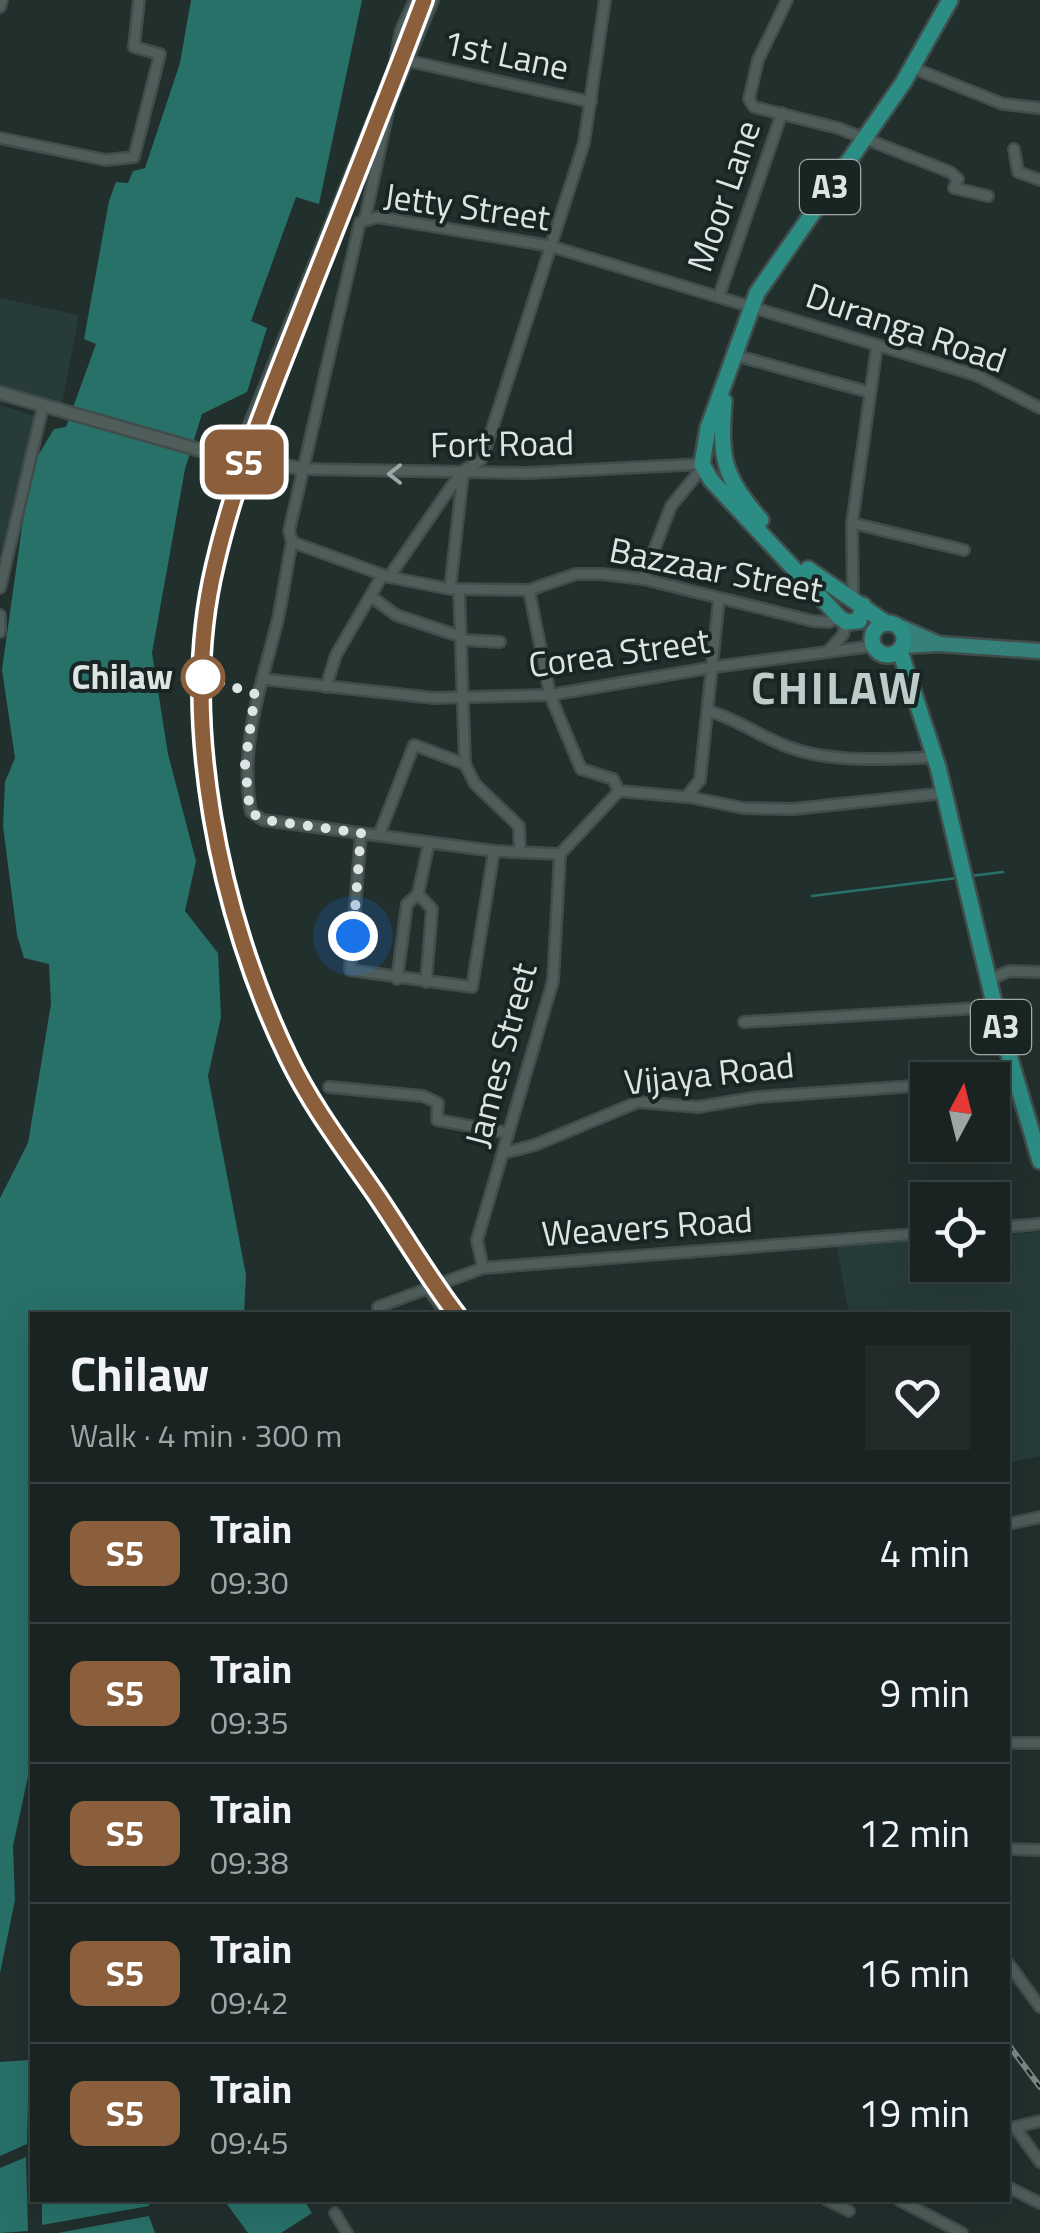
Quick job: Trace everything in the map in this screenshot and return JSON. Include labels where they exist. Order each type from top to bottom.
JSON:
[{"type":"highway","name":"A3","points":[[702,463],[708,428],[751,306],[773,264],[864,141],[950,0]]},
{"type":"highway","name":"A3","points":[[722,460],[726,382]]},
{"type":"highway","points":[[702,463],[716,472],[722,460]]},
{"type":"highway","points":[[722,460],[738,492],[784,547],[892,624]]},
{"type":"highway","points":[[702,463],[843,620]]},
{"type":"highway","points":[[843,620],[840,604],[855,600]]},
{"type":"highway","points":[[843,620],[862,618],[855,600]]},
{"type":"highway","points":[[891,650],[874,631],[892,624]]},
{"type":"highway","points":[[891,650],[892,624]]},
{"type":"highway","name":"A3","points":[[891,650],[935,757],[995,1007],[1040,1161]]},
{"type":"main road","points":[[892,624],[939,644]]},
{"type":"main road","points":[[891,650],[939,644],[1040,650]]},
{"type":"street","points":[[0,8],[2,0]]},
{"type":"street","points":[[0,138],[106,160],[134,157],[160,54],[134,48],[139,0]]},
{"type":"street","points":[[236,458],[404,62],[401,30],[415,0]]},
{"type":"street","name":"1st Lane","points":[[365,219],[390,102],[433,0]]},
{"type":"street","points":[[326,687],[336,655],[386,576],[464,471],[481,460],[584,143],[604,0]]},
{"type":"street","points":[[787,0],[758,60],[749,99],[754,107],[838,128],[950,172],[958,179],[954,188],[988,196]]},
{"type":"street","name":"1st Lane","points":[[404,62],[591,102]]},
{"type":"street","points":[[912,68],[1003,104],[1040,108]]},
{"type":"street","name":"Moor Lane","points":[[719,296],[782,113]]},
{"type":"street","points":[[1014,149],[1018,172],[1040,180]]},
{"type":"street","name":"Jetty Street","points":[[361,833],[264,820],[250,812],[245,765],[255,694],[262,679],[292,542],[289,531],[356,230],[365,219],[550,246],[751,306]]},
{"type":"street","name":"Duranga Road","points":[[751,306],[976,375],[1040,408]]},
{"type":"street","points":[[855,600],[852,523],[877,346]]},
{"type":"street","points":[[734,355],[869,392]]},
{"type":"street","points":[[0,393],[200,450],[303,470]]},
{"type":"street","points":[[0,588],[43,406]]},
{"type":"street","points":[[643,579],[671,506],[702,463]]},
{"type":"street","name":"Fort Road","points":[[303,470],[527,473],[702,463]]},
{"type":"street","points":[[464,471],[454,589],[466,698],[465,764],[475,784],[518,826],[520,851]]},
{"type":"street","points":[[852,523],[964,550]]},
{"type":"street","name":"Bazzaar Street","points":[[292,542],[386,576],[454,589],[529,590],[576,574],[643,579],[821,622],[843,620]]},
{"type":"street","points":[[529,590],[550,696],[581,769],[613,779],[619,791]]},
{"type":"street","points":[[372,598],[396,615],[461,638],[500,642]]},
{"type":"street","points":[[686,797],[700,780],[718,599]]},
{"type":"street","points":[[0,615],[0,632]]},
{"type":"street","points":[[827,652],[842,635],[843,620]]},
{"type":"street","name":"Corea Street","points":[[262,679],[466,698],[550,696],[714,667],[827,652],[891,650]]},
{"type":"street","points":[[709,712],[750,725],[793,749],[935,757]]},
{"type":"street","points":[[379,835],[414,745],[465,764]]},
{"type":"street","points":[[619,791],[686,797],[743,808],[794,808],[945,793]]},
{"type":"street","points":[[494,851],[472,987],[350,970],[361,833],[494,851],[560,854],[619,791]]},
{"type":"street","points":[[397,979],[407,904],[418,894],[429,843]]},
{"type":"street","name":"James Street","points":[[482,1268],[476,1240],[557,961],[560,854]]},
{"type":"street","points":[[418,894],[432,910],[426,982]]},
{"type":"street","points":[[989,980],[1010,972],[1040,972]]},
{"type":"street","points":[[744,1022],[995,1007]]},
{"type":"street","points":[[1010,1074],[1014,1073]]},
{"type":"street","name":"Vijaya Road","points":[[504,1153],[535,1145],[638,1102],[698,1108],[790,1094],[910,1086]]},
{"type":"street","points":[[329,1087],[424,1096],[438,1103],[438,1120],[508,1133]]},
{"type":"street","points":[[1010,1226],[1040,1224]]},
{"type":"street","name":"Weavers Road","points":[[378,1308],[482,1268],[910,1234]]},
{"type":"street","points":[[429,1290],[446,1312]]},
{"type":"street","points":[[1010,1524],[1040,1517]]},
{"type":"street","points":[[1010,1744],[1040,1743]]},
{"type":"street","points":[[1010,1849],[1040,1850]]},
{"type":"street","points":[[1010,1966],[1040,2007]]},
{"type":"street","points":[[1040,2121],[1011,2127],[1040,2162]]},
{"type":"street","points":[[1010,2188],[1040,2203]]},
{"type":"street","points":[[831,2202],[849,2211]]},
{"type":"street","points":[[903,2202],[962,2233]]},
{"type":"street","points":[[334,2213],[347,2233]]},
{"type":"shaded area","points":[[0,298],[79,315],[61,409],[0,386]]},
{"type":"shaded area","points":[[0,405],[35,416],[0,554]]},
{"type":"shaded area","points":[[1040,1232],[1040,1456],[1010,1463],[1010,1312],[848,1312],[837,1247],[910,1241],[910,1282],[1010,1282],[1010,1234]]},
{"type":"water","points":[[191,0],[362,0],[319,204],[296,197],[251,321],[267,328],[247,392],[202,414],[185,469],[152,653],[168,754],[196,861],[185,911],[218,953],[221,1017],[208,1076],[246,1275],[244,1312],[30,1312],[30,1767],[13,1846],[15,1900],[0,1973],[0,1198],[28,1143],[51,1004],[49,964],[24,958],[17,935],[3,826],[5,782],[15,758],[2,670],[26,498],[37,457],[54,429],[66,427],[96,344],[84,339],[109,201],[116,182],[128,183],[133,171],[145,168],[180,63]]},
{"type":"water","points":[[29,2060],[27,2144],[0,2156],[0,2062]]},
{"type":"water","points":[[26,2157],[28,2231],[0,2233],[0,2168]]},
{"type":"water","points":[[42,2202],[148,2202],[149,2206],[42,2225]]},
{"type":"water","points":[[225,2202],[305,2202],[312,2213],[281,2233],[248,2233]]},
{"type":"water","points":[[149,2216],[155,2233],[58,2233]]},
{"type":"waterway","points":[[970,876],[1003,872]]},
{"type":"waterway","points":[[812,896],[957,878]]},
{"type":"railway","points":[[424,0],[245,462],[215,565],[204,625],[201,687],[212,816],[225,880],[264,1002],[308,1093],[455,1312]]},
{"type":"railway","points":[[1010,2047],[1040,2087]]},
{"type":"train","name":"S5","points":[[424,0],[244,460],[214,568],[203,639],[204,749],[214,823],[233,905],[267,1010],[289,1060],[330,1129],[455,1312]]},
{"type":"place","name":"Chilaw","points":[[203,677]]},
{"type":"district","name":"CHILAW","points":[[837,688]]},
{"type":"route","points":[[203,677],[255,694],[245,765],[250,812],[264,820],[361,833],[353,936]]}]
